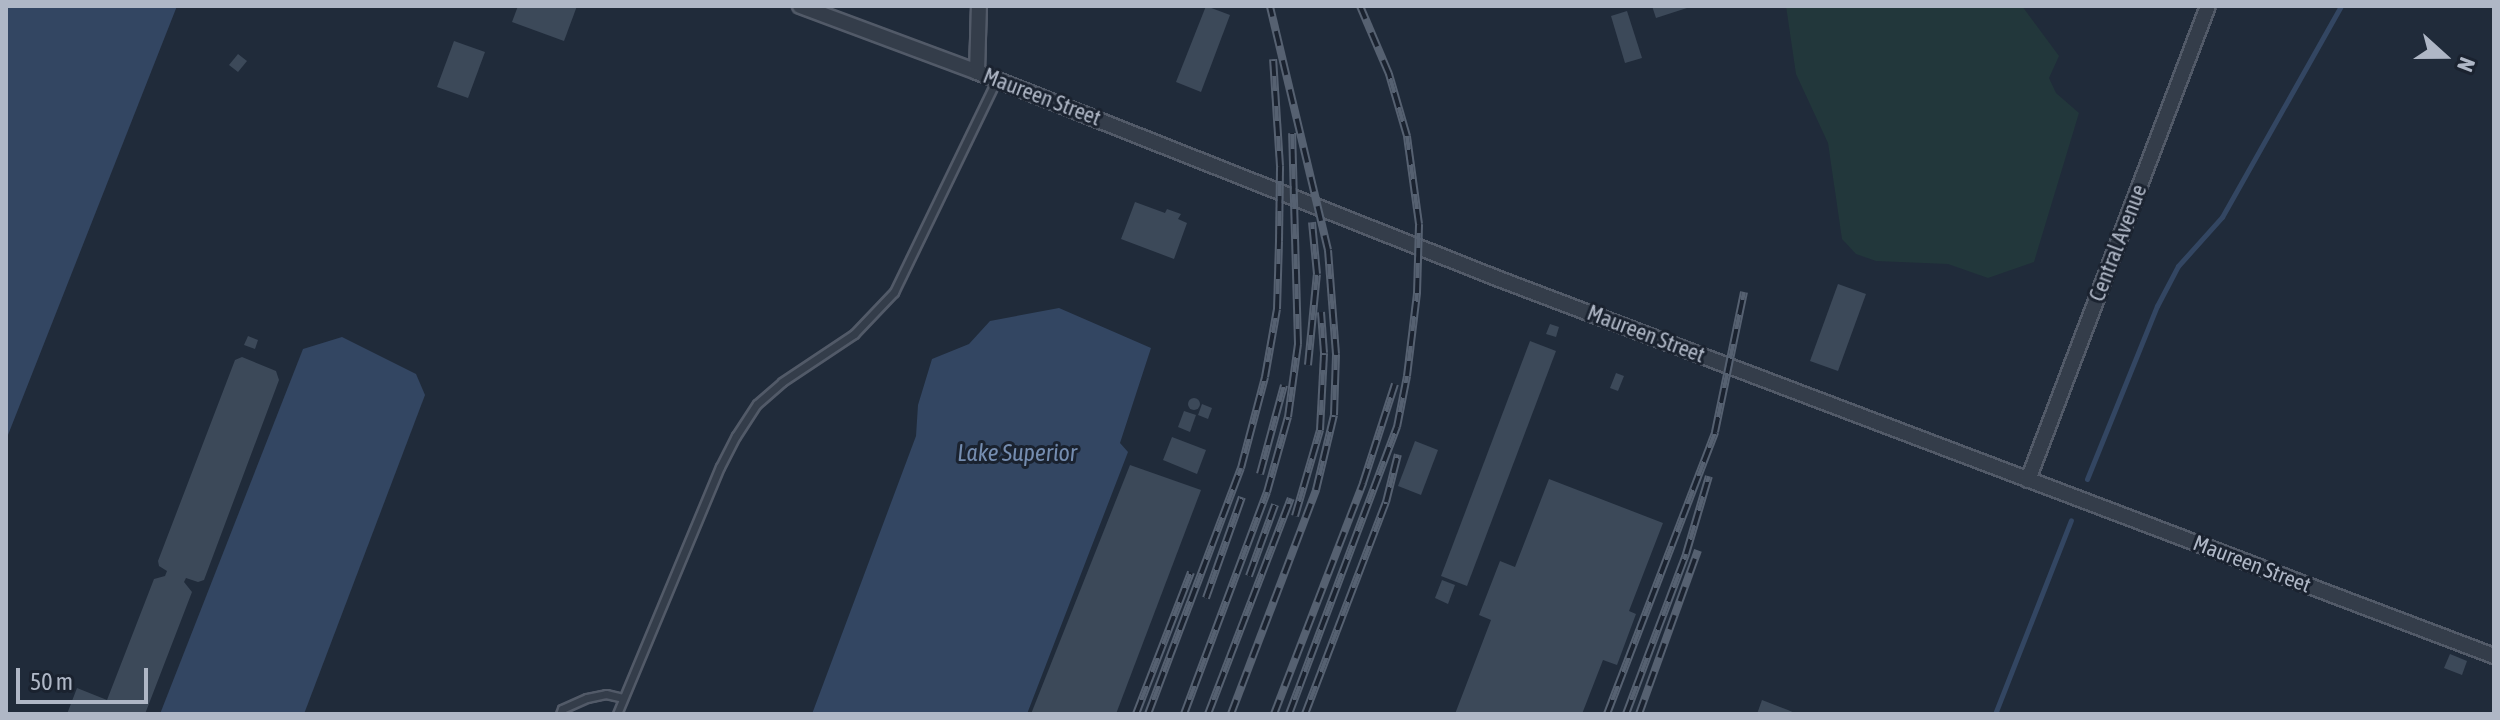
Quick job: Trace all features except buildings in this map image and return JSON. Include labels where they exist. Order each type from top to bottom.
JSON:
[{"type":"street","name":"Maureen Street","points":[[800,6],[997,79],[1499,279],[2494,656]]},
{"type":"street","points":[[977,72],[979,6]]},
{"type":"street","name":"Central Avenue","points":[[2028,480],[2208,6]]},
{"type":"lane","points":[[617,714],[720,467],[736,436],[757,404],[782,382],[854,334],[894,292],[997,79]]},
{"type":"lane","points":[[560,714],[562,709],[587,698],[606,694],[623,698]]},
{"type":"green space","points":[[1786,6],[2022,6],[2059,56],[2049,78],[2056,93],[2079,113],[2034,262],[1988,278],[1948,264],[1876,261],[1856,254],[1842,239],[1828,143],[1796,74]]},
{"type":"water","points":[[6,6],[177,6],[6,440]]},
{"type":"water","name":"Lake Superior","points":[[1059,308],[1151,348],[1120,443],[1128,452],[1027,714],[812,714],[916,436],[918,405],[932,359],[969,344],[990,321]]},
{"type":"water","points":[[342,337],[416,374],[425,395],[304,714],[160,714],[303,349]]},
{"type":"waterway","points":[[2087,479],[2157,306],[2178,266],[2222,217],[2341,6]]},
{"type":"waterway","points":[[1995,714],[2071,520]]},
{"type":"railway","points":[[1231,714],[1316,490],[1334,415],[1336,354],[1328,250],[1270,6]]},
{"type":"railway","points":[[1289,714],[1397,427],[1417,293],[1419,224],[1407,136],[1389,74],[1360,6]]},
{"type":"railway","points":[[1148,714],[1241,468],[1265,377],[1277,309],[1279,241],[1280,166],[1273,59]]},
{"type":"railway","points":[[1184,714],[1267,492],[1288,417],[1298,344],[1292,133]]},
{"type":"railway","points":[[1308,365],[1317,274],[1312,222]]},
{"type":"railway","points":[[1607,714],[1715,432],[1744,292]]},
{"type":"railway","points":[[1295,516],[1320,430],[1324,353],[1321,312]]},
{"type":"railway","points":[[1274,714],[1363,483],[1395,384]]},
{"type":"railway","points":[[1260,474],[1284,385]]},
{"type":"railway","points":[[1305,714],[1386,502],[1398,454]]},
{"type":"railway","points":[[1626,714],[1686,554],[1709,476]]},
{"type":"railway","points":[[1206,598],[1242,497]]},
{"type":"railway","points":[[1208,714],[1291,498]]},
{"type":"railway","points":[[1249,576],[1275,505]]},
{"type":"railway","points":[[1639,714],[1698,550]]},
{"type":"railway","points":[[1136,714],[1191,572]]}]
